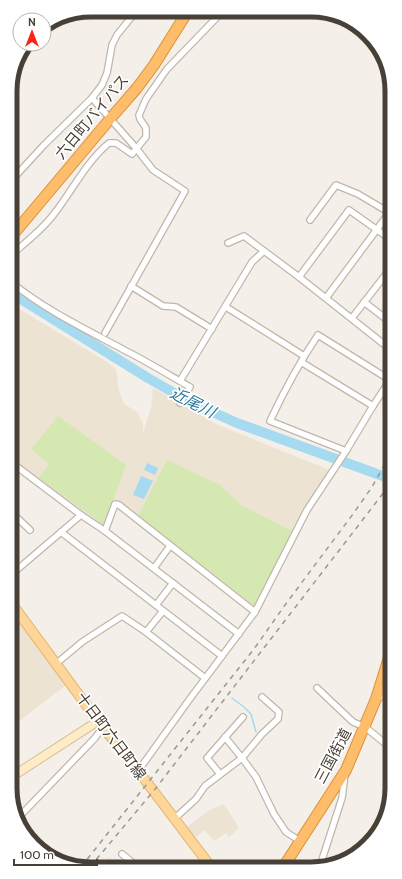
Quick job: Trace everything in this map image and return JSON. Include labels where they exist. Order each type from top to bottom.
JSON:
[{"type":"highway","name":"六日町バイパス","points":[[17,229],[137,88],[154,65],[184,17]]},
{"type":"highway","name":"三国街道","points":[[287,862],[346,770],[376,699],[385,670]]},
{"type":"main road","name":"十日町六日町線","points":[[17,611],[57,663],[100,724],[136,768],[207,862]]},
{"type":"street","points":[[17,174],[92,98],[102,85],[106,78],[114,40],[132,17]]},
{"type":"street","points":[[17,250],[42,228],[54,215],[81,175],[105,146],[109,143],[116,143],[132,154],[146,137],[146,128],[139,115],[146,99],[167,69],[217,17]]},
{"type":"street","points":[[92,98],[136,148],[153,170],[185,191],[105,333]]},
{"type":"street","points":[[310,220],[336,185],[358,194],[385,210]]},
{"type":"street","points":[[299,276],[349,210],[385,236]]},
{"type":"street","points":[[326,298],[385,220]]},
{"type":"street","points":[[228,243],[244,236],[299,276],[385,345]]},
{"type":"street","points":[[180,381],[252,262],[264,251]]},
{"type":"street","points":[[352,318],[385,275]]},
{"type":"street","points":[[17,286],[36,300],[99,337],[190,387],[181,402]]},
{"type":"street","points":[[131,286],[163,306],[176,307],[212,329]]},
{"type":"street","points":[[364,302],[385,318]]},
{"type":"street","points":[[226,307],[373,406]]},
{"type":"street","points":[[346,451],[270,422],[285,388],[318,335],[385,377]]},
{"type":"street","points":[[136,768],[141,767],[255,612],[306,510],[346,451],[385,388]]},
{"type":"street","points":[[17,467],[81,515],[105,531],[239,634]]},
{"type":"street","points":[[105,531],[114,504],[119,505],[255,612]]},
{"type":"street","points":[[17,570],[81,515]]},
{"type":"street","points":[[17,518],[30,530]]},
{"type":"street","points":[[61,532],[222,656]]},
{"type":"street","points":[[154,568],[170,546]]},
{"type":"street","points":[[156,605],[173,583]]},
{"type":"street","points":[[146,632],[163,611]]},
{"type":"street","points":[[57,663],[82,642],[122,616],[146,632],[205,678]]},
{"type":"street","points":[[317,688],[353,722],[365,726],[385,743]]},
{"type":"street","points":[[376,699],[385,692]]},
{"type":"street","points":[[174,819],[196,799],[205,786],[242,758],[262,734],[278,720],[279,712],[262,696]]},
{"type":"street","points":[[220,774],[207,758],[243,717]]},
{"type":"street","points":[[17,774],[100,724]]},
{"type":"street","points":[[22,814],[95,738],[100,724]]},
{"type":"street","points":[[225,737],[256,777],[264,795],[286,832],[300,841]]},
{"type":"street","points":[[322,861],[342,798],[346,770]]},
{"type":"street","points":[[122,854],[132,862]]},
{"type":"shaded area","points":[[17,308],[104,360],[116,369],[119,391],[124,404],[137,412],[143,424],[143,433],[151,408],[153,388],[218,425],[332,471],[306,511],[255,612],[115,504],[105,531],[17,467]]},
{"type":"shaded area","points":[[17,611],[70,682],[17,723]]},
{"type":"shaded area","points":[[224,804],[239,828],[229,837],[226,833],[214,841],[205,830],[196,837],[187,827],[210,810]]},
{"type":"shaded area","points":[[109,857],[115,862],[106,862]]},
{"type":"green space","points":[[58,416],[126,465],[104,525],[39,478],[49,464],[31,449]]},
{"type":"green space","points":[[167,460],[220,485],[241,505],[292,531],[254,606],[138,516]]},
{"type":"water","points":[[147,463],[158,468],[155,475],[144,470]]},
{"type":"water","points":[[141,476],[153,481],[144,499],[133,495]]},
{"type":"waterway","name":"近尾川","points":[[17,297],[188,401],[237,423],[385,477]]},
{"type":"waterway","points":[[232,698],[251,714],[256,732]]},
{"type":"railway","points":[[85,861],[254,649],[353,514],[372,487],[385,464]]},
{"type":"railway","points":[[94,862],[156,788],[385,491]]}]
